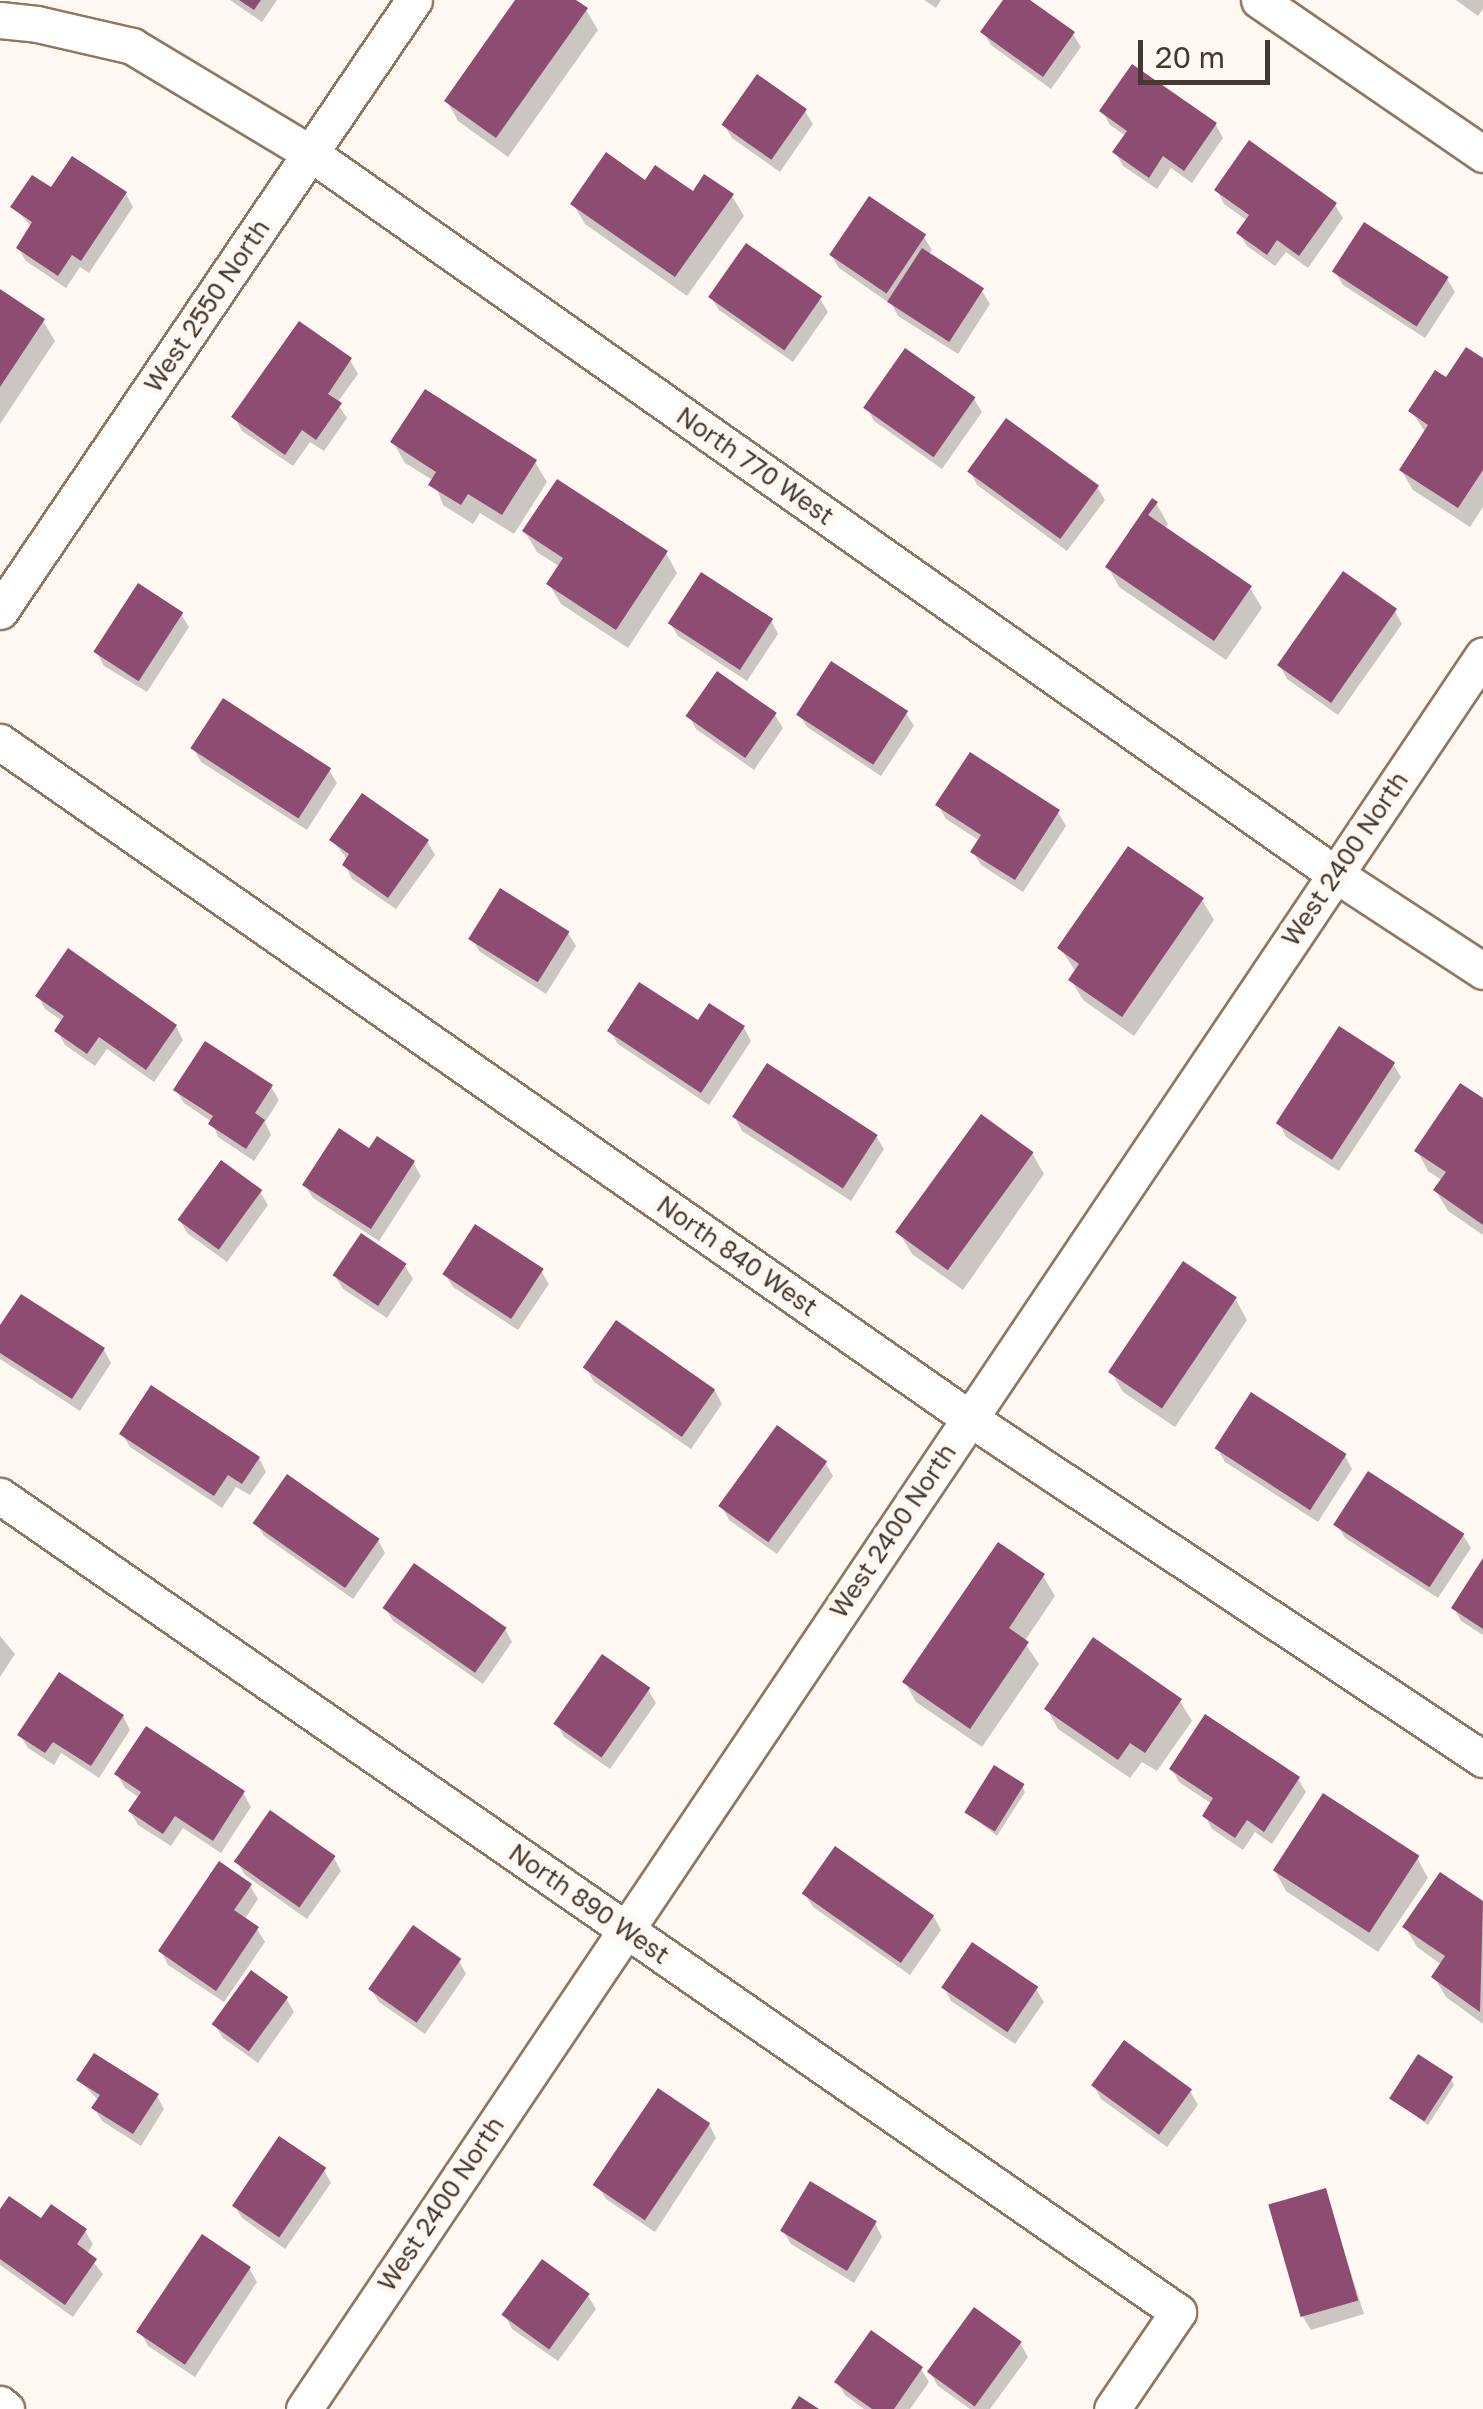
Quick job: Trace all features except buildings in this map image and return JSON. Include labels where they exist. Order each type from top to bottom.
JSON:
[{"type":"street","name":"West 2550 North","points":[[0,611],[414,0]]},
{"type":"street","points":[[1259,0],[1483,154]]},
{"type":"street","name":"North 770 West","points":[[0,20],[36,24],[132,46],[310,153],[1335,874],[1483,972]]},
{"type":"street","name":"West 2400 North","points":[[304,2409],[1483,654]]},
{"type":"street","name":"North 840 West","points":[[0,742],[969,1418],[1483,1758]]},
{"type":"street","name":"North 890 West","points":[[0,1496],[1178,2312],[1112,2409]]},
{"type":"street","points":[[0,2404],[6,2409]]}]
